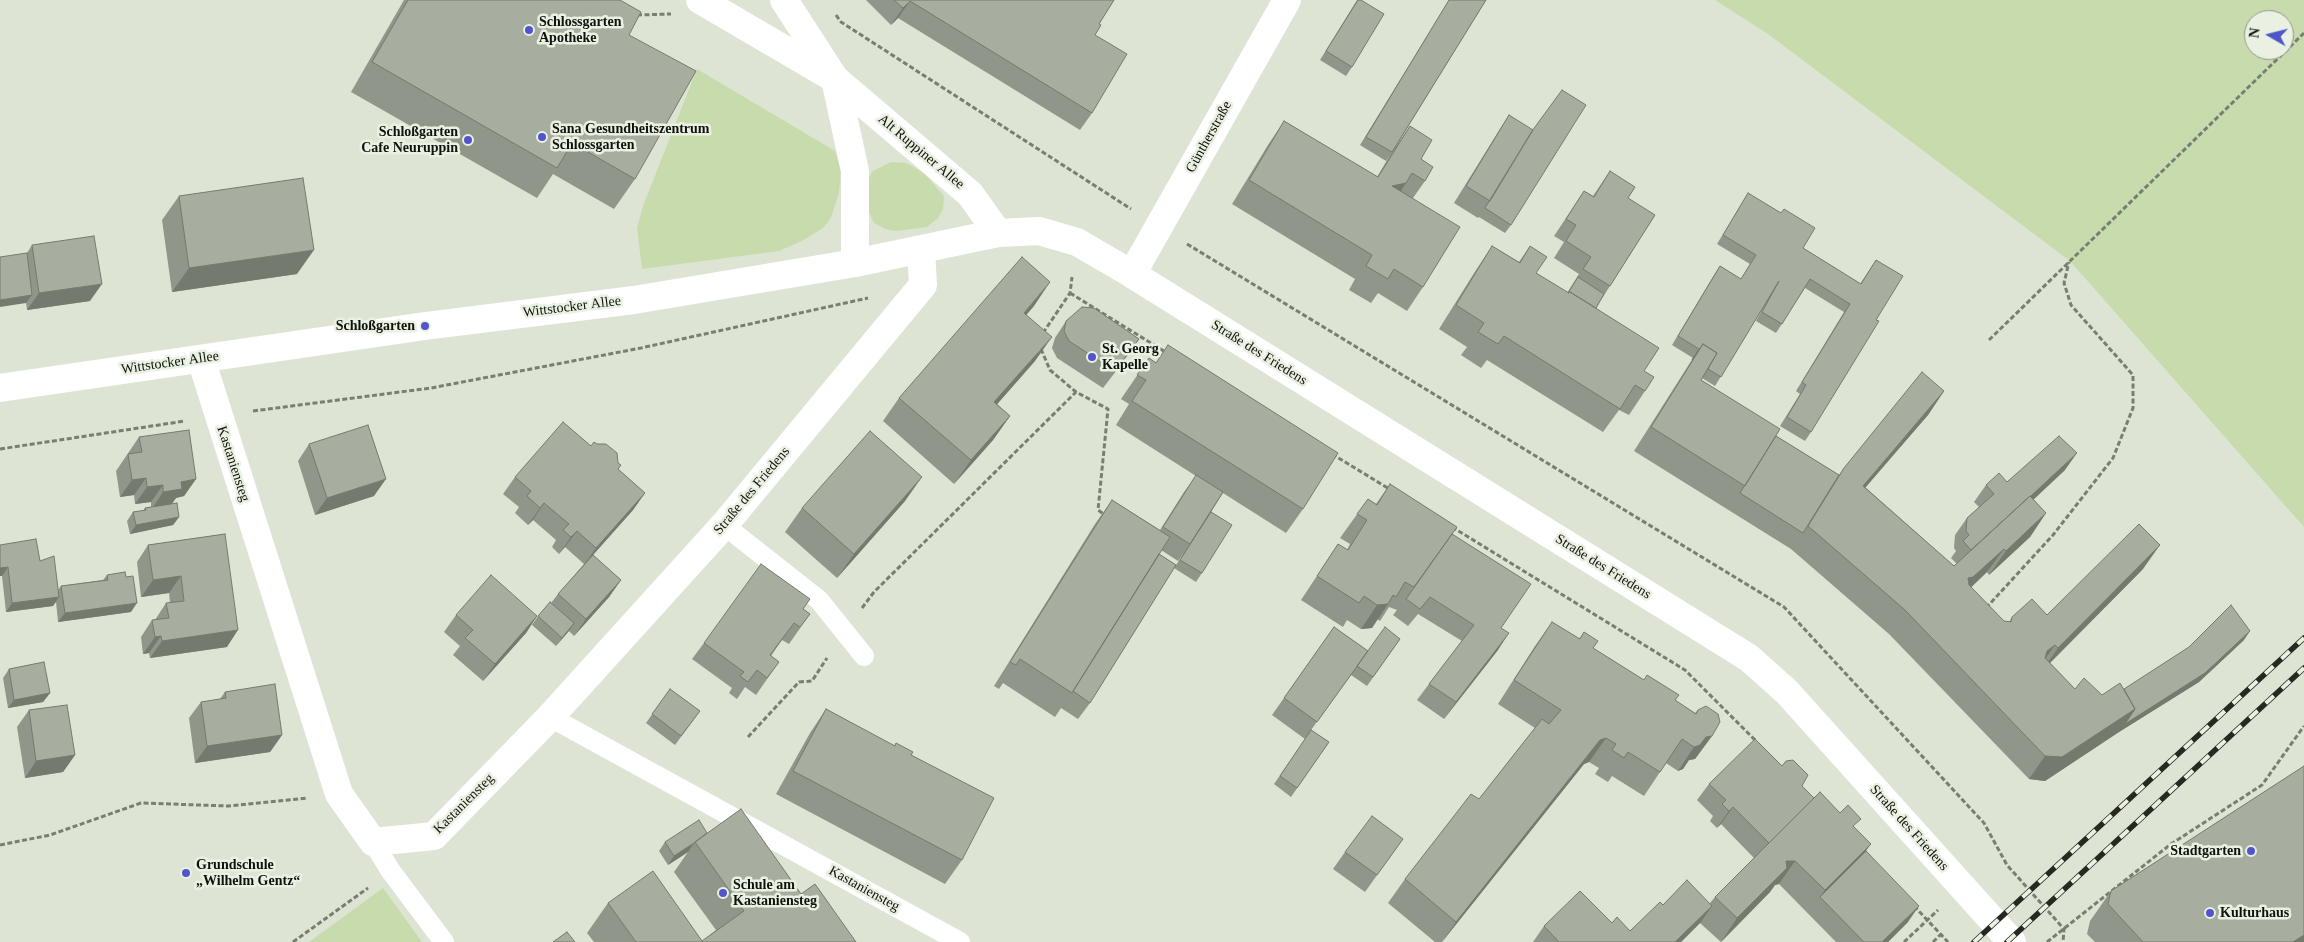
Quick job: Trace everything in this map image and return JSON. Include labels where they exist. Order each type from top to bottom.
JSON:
[{"type":"street","points":[[784,0],[835,79],[854,171],[855,264]]},
{"type":"street","name":"Güntherstraße","points":[[1132,274],[1287,0]]},
{"type":"street","name":"Alt Ruppiner Allee","points":[[703,2],[835,79],[970,194],[998,233]]},
{"type":"street","name":"Wittstocker Allee","points":[[0,388],[425,326],[634,300],[855,264],[998,233],[1039,231],[1077,242],[1132,274]]},
{"type":"street","points":[[921,250],[923,285]]},
{"type":"street","name":"Straße des Friedens","points":[[1132,274],[1749,658],[1787,692],[2011,941]]},
{"type":"street","name":"Straße des Friedens","points":[[550,717],[724,525],[923,285]]},
{"type":"street","name":"Kastaniensteg","points":[[201,359],[340,794],[373,842],[434,836],[550,717]]},
{"type":"lane","points":[[724,525],[819,600],[864,656]]},
{"type":"lane","name":"Kastaniensteg","points":[[550,717],[960,942]]},
{"type":"lane","points":[[373,842],[390,870],[444,942]]},
{"type":"path","points":[[628,12],[638,15],[665,16],[703,2]]},
{"type":"path","points":[[831,7],[841,22],[1159,227],[1784,607],[1984,823],[2007,865],[2064,929],[2064,942]]},
{"type":"path","points":[[1989,340],[2304,33]]},
{"type":"path","points":[[1981,614],[2052,535],[2113,458],[2132,408],[2133,375],[2071,305],[2064,283],[2070,261]]},
{"type":"path","points":[[0,449],[218,416],[431,388],[641,348],[923,285]]},
{"type":"path","points":[[1043,334],[1070,293],[1170,355]]},
{"type":"path","points":[[1038,342],[1050,370],[1076,392],[1108,410],[1098,510],[1106,515]]},
{"type":"path","points":[[748,737],[799,682],[812,681],[844,632],[874,592],[1076,392]]},
{"type":"path","points":[[1330,453],[1397,494]]},
{"type":"path","points":[[1448,525],[1685,670],[1759,744]]},
{"type":"path","points":[[2047,942],[2171,844],[2262,785],[2304,726]]},
{"type":"path","points":[[0,845],[50,835],[141,803],[228,806],[340,794]]},
{"type":"path","points":[[293,942],[390,870]]},
{"type":"path","points":[[1904,942],[1960,886]]},
{"type":"path","points":[[1907,899],[1948,942]]},
{"type":"path","points":[[1933,942],[1941,934]]},
{"type":"green space","points":[[1715,0],[2304,0],[2304,527],[2070,261],[1768,34]]},
{"type":"green space","points":[[697,69],[835,151],[841,169],[839,192],[831,218],[823,228],[802,241],[779,251],[642,269],[637,228],[643,206]]},
{"type":"green space","points":[[891,162],[906,163],[924,173],[944,196],[943,209],[938,218],[927,227],[896,231],[885,229],[874,223],[868,210],[868,179],[873,171]]},
{"type":"green space","points":[[383,888],[422,942],[309,942]]},
{"type":"building","name":"Sana Gesundheitszentrum Schlossgarten","points":[[408,0],[620,0],[641,12],[629,35],[696,71],[635,179],[572,143],[557,168],[372,62]]},
{"type":"building","points":[[894,0],[1114,0],[1099,24],[1101,25],[1095,35],[1127,54],[1092,113],[910,1],[903,8]]},
{"type":"building","points":[[1358,0],[1384,14],[1352,67],[1326,51]]},
{"type":"building","points":[[1449,0],[1486,0],[1392,152],[1366,137]]},
{"type":"building","points":[[1562,90],[1586,105],[1511,225],[1485,208],[1532,131]]},
{"type":"building","points":[[1509,115],[1533,130],[1490,201],[1466,186]]},
{"type":"building","points":[[1284,121],[1378,177],[1410,126],[1432,140],[1421,159],[1433,167],[1425,181],[1412,173],[1406,183],[1392,186],[1460,227],[1423,287],[1394,269],[1388,279],[1366,266],[1372,255],[1249,180]]},
{"type":"building","points":[[1610,171],[1635,187],[1628,198],[1655,215],[1610,286],[1583,269],[1591,257],[1566,241],[1576,225],[1566,219],[1584,191],[1594,197]]},
{"type":"building","points":[[303,178],[314,250],[189,268],[179,196]]},
{"type":"building","points":[[1748,193],[1781,213],[1784,209],[1815,228],[1803,248],[1861,284],[1876,260],[1903,276],[1876,320],[1879,321],[1811,432],[1787,417],[1806,385],[1802,382],[1850,304],[1810,279],[1782,324],[1762,312],[1779,281],[1721,377],[1708,369],[1717,353],[1703,344],[1692,360],[1699,349],[1678,336],[1720,266],[1741,279],[1756,255],[1723,235]]},
{"type":"building","points":[[94,236],[102,284],[39,293],[32,245]]},
{"type":"building","points":[[1492,246],[1520,263],[1530,246],[1547,257],[1536,273],[1659,348],[1644,371],[1654,377],[1645,391],[1635,385],[1620,409],[1504,336],[1498,344],[1478,332],[1484,323],[1456,305]]},
{"type":"building","points":[[27,253],[32,295],[0,300],[0,257]]},
{"type":"building","points":[[1022,257],[1050,282],[1024,313],[1052,337],[994,402],[1010,416],[971,460],[899,398]]},
{"type":"building","points":[[1578,277],[1604,294],[1596,308],[1570,292],[1568,293]]},
{"type":"building","points":[[1082,307],[1094,308],[1139,339],[1115,371],[1069,341],[1064,331],[1066,321]]},
{"type":"building","points":[[1703,344],[1717,353],[1701,380],[1780,429],[1745,486],[1651,427]]},
{"type":"building","points":[[1168,345],[1338,453],[1303,509],[1132,401],[1146,380],[1137,375],[1149,358],[1156,363]]},
{"type":"building","points":[[1922,372],[1944,391],[1863,486],[1954,566],[2030,496],[2046,513],[2006,551],[2004,549],[1973,577],[1968,578],[1969,585],[2004,621],[2011,622],[2012,617],[2032,599],[2047,615],[2139,524],[2160,545],[2058,648],[2055,645],[2047,651],[2045,658],[2075,689],[2084,678],[2102,695],[2120,683],[2135,709],[2062,757],[2045,756],[1905,610],[1808,526],[1844,468]]},
{"type":"building","points":[[563,422],[591,446],[594,442],[606,444],[617,453],[618,463],[621,465],[618,469],[645,493],[596,548],[577,531],[571,537],[563,530],[569,524],[544,503],[540,508],[527,496],[531,491],[515,477]]},
{"type":"building","points":[[368,425],[386,479],[327,498],[309,444]]},
{"type":"building","points":[[189,430],[196,479],[181,482],[182,489],[163,492],[163,485],[147,487],[146,478],[132,480],[128,454],[142,452],[139,437]]},
{"type":"building","points":[[870,431],[922,477],[854,554],[802,508]]},
{"type":"building","points":[[1776,436],[1839,475],[1803,533],[1740,493]]},
{"type":"building","points":[[2059,436],[2077,453],[1971,550],[1963,541],[1969,535],[1966,531],[1967,518],[1994,494],[1986,485],[1999,473],[2007,482]]},
{"type":"building","points":[[1196,475],[1223,492],[1190,544],[1163,527]]},
{"type":"building","points":[[1390,484],[1457,527],[1414,587],[1405,582],[1396,597],[1393,595],[1388,604],[1377,605],[1364,596],[1359,603],[1317,576],[1338,544],[1348,550],[1367,520],[1357,514],[1368,499],[1377,505]]},
{"type":"building","points":[[1112,500],[1170,537],[1072,693],[1020,659],[1016,665],[1010,662]]},
{"type":"building","points":[[177,503],[179,517],[136,525],[133,512],[146,510],[145,508]]},
{"type":"building","points":[[1211,512],[1232,525],[1202,573],[1180,560]]},
{"type":"building","points":[[225,534],[238,630],[162,641],[161,636],[155,637],[152,620],[169,618],[166,603],[184,601],[181,576],[153,580],[148,545]]},
{"type":"building","points":[[1452,534],[1531,584],[1501,628],[1509,633],[1456,702],[1429,684],[1474,625],[1430,597],[1420,609],[1406,599]]},
{"type":"building","points":[[36,539],[40,561],[54,556],[59,597],[12,603],[8,567],[0,568],[0,545]]},
{"type":"building","points":[[1159,554],[1176,565],[1090,703],[1073,691]]},
{"type":"building","points":[[593,555],[621,580],[586,619],[558,594]]},
{"type":"building","points":[[761,564],[810,599],[803,609],[810,614],[800,627],[794,623],[770,655],[779,662],[767,678],[757,670],[748,682],[740,676],[744,672],[704,643]]},
{"type":"building","points":[[125,572],[126,577],[133,576],[137,603],[65,613],[61,586],[108,580],[107,575]]},
{"type":"building","points":[[491,575],[537,616],[495,664],[465,638],[473,630],[456,615]]},
{"type":"building","points":[[550,602],[574,623],[562,638],[538,616]]},
{"type":"building","points":[[2231,605],[2250,631],[2205,673],[2125,724],[2135,709],[2124,689],[2189,647]]},
{"type":"building","points":[[1552,622],[1580,639],[1584,632],[1598,641],[1593,648],[1644,680],[1647,675],[1679,695],[1675,700],[1696,714],[1698,710],[1706,706],[1718,714],[1720,722],[1712,736],[1706,737],[1700,745],[1694,747],[1682,739],[1660,772],[1628,752],[1624,758],[1612,750],[1616,744],[1606,738],[1600,740],[1456,922],[1405,879],[1471,794],[1479,799],[1542,719],[1549,724],[1561,710],[1514,680]]},
{"type":"building","points":[[1334,627],[1368,651],[1317,722],[1284,698]]},
{"type":"building","points":[[1385,627],[1400,639],[1373,677],[1357,666]]},
{"type":"building","points":[[44,662],[50,693],[14,700],[9,669]]},
{"type":"building","points":[[275,684],[282,735],[207,746],[201,702],[226,698],[225,692]]},
{"type":"building","points":[[670,689],[700,711],[681,736],[652,714]]},
{"type":"building","points":[[67,705],[75,755],[36,761],[29,710]]},
{"type":"building","points":[[826,709],[895,746],[896,743],[913,752],[911,755],[994,798],[962,860],[793,771]]},
{"type":"building","points":[[1311,730],[1329,742],[1297,788],[1280,776]]},
{"type":"building","points":[[1755,739],[1782,766],[1786,761],[1793,760],[1808,775],[1802,786],[1814,798],[1769,843],[1733,807],[1729,811],[1722,804],[1726,800],[1709,784]]},
{"type":"building","name":"Stadtgarten","points":[[2304,766],[2304,935],[2293,942],[2143,942],[2108,904],[2111,891]]},
{"type":"building","points":[[1820,792],[1840,813],[1848,805],[1861,819],[1853,826],[1871,844],[1825,890],[1795,861],[1786,861],[1787,868],[1737,918],[1715,897]]},
{"type":"building","points":[[741,809],[801,894],[815,884],[856,942],[636,942],[608,903],[653,871],[702,941],[744,911],[695,842]]},
{"type":"building","points":[[1372,816],[1403,839],[1377,875],[1345,852]]},
{"type":"building","points":[[699,820],[707,833],[674,856],[665,842]]},
{"type":"building","points":[[1866,851],[1919,906],[1882,942],[1864,942],[1820,897]]},
{"type":"building","points":[[1687,880],[1712,906],[1675,942],[1559,942],[1544,926],[1580,891],[1612,923],[1617,917],[1630,931],[1660,902],[1663,905]]},
{"type":"building","points":[[567,932],[575,942],[553,942]]},
{"type":"railway","points":[[1974,942],[2304,638]]},
{"type":"railway","points":[[2007,942],[2304,668]]},
{"type":"place","name":"Schlossgarten Apotheke","points":[[529,30]]},
{"type":"place","name":"Sana Gesundheitszentrum Schlossgarten","points":[[542,137]]},
{"type":"place","name":"Schloßgarten Cafe Neuruppin","points":[[468,140]]},
{"type":"place","name":"Schloßgarten","points":[[425,326]]},
{"type":"place","name":"St. Georg Kapelle","points":[[1092,357]]},
{"type":"place","name":"Stadtgarten","points":[[2251,851]]},
{"type":"place","name":"Grundschule „Wilhelm Gentz“","points":[[186,873]]},
{"type":"place","name":"Schule am Kastaniensteg","points":[[723,893]]},
{"type":"place","name":"Kulturhaus","points":[[2210,913]]}]
